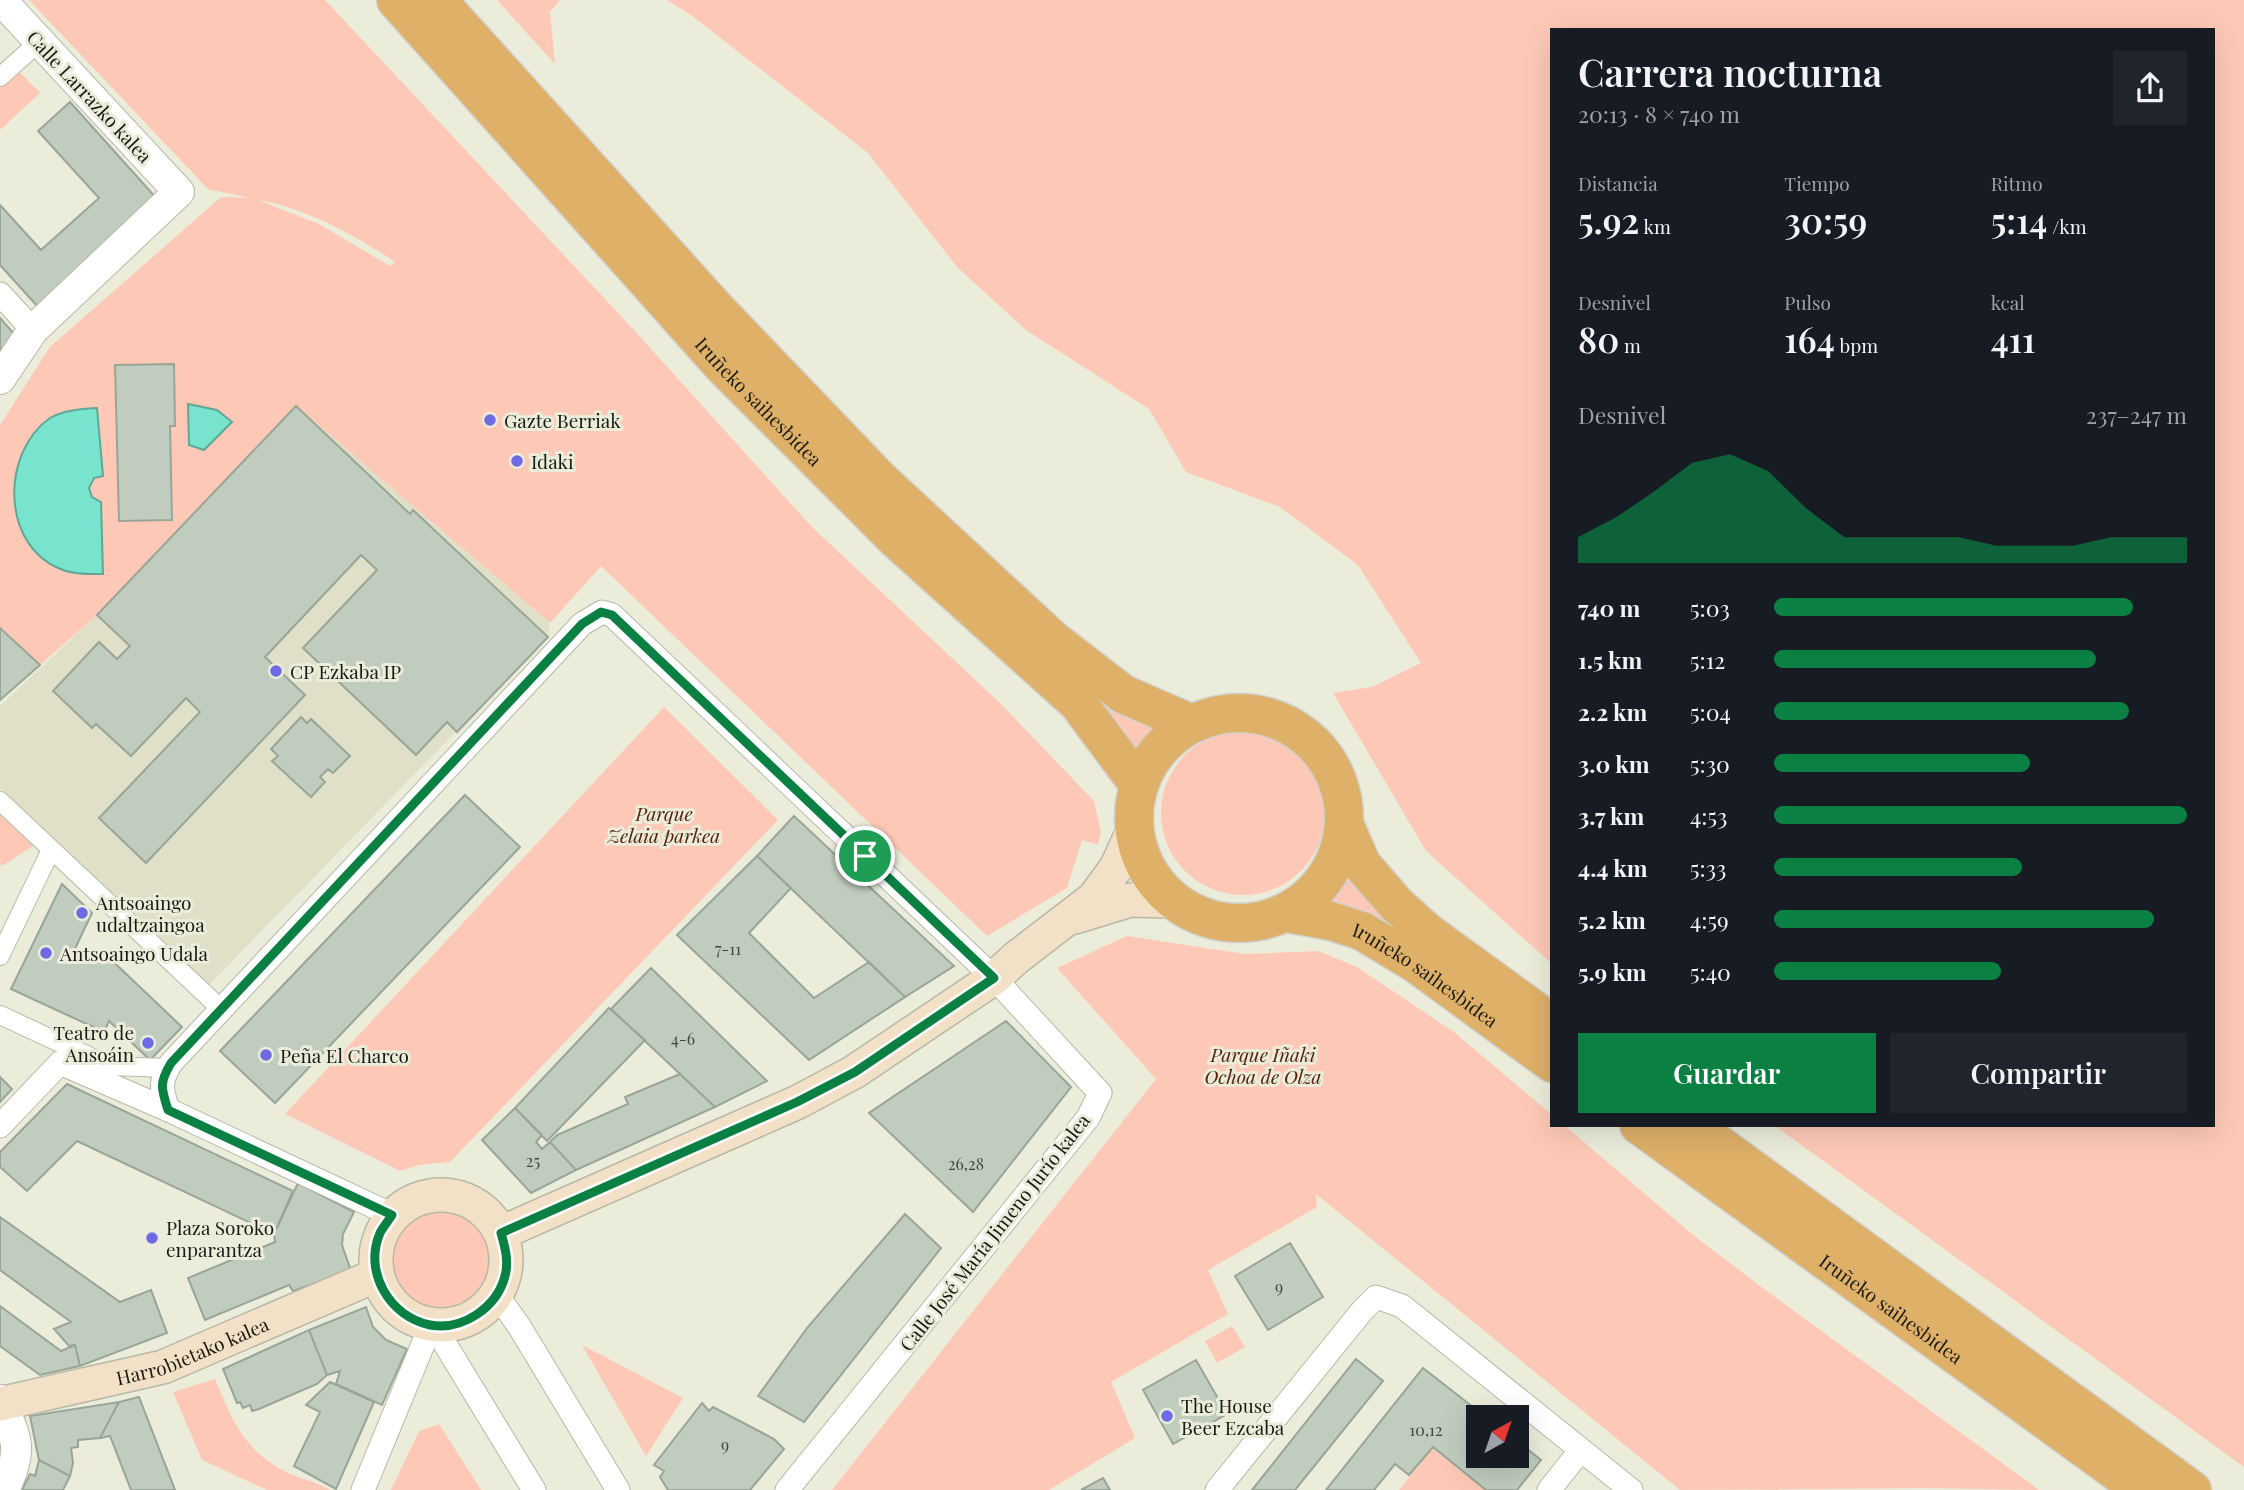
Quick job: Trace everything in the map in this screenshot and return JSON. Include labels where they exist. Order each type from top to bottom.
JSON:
[{"type":"highway","name":"Iruñeko saihesbidea","points":[[396,0],[723,366],[897,540],[1078,703],[1139,785]]},
{"type":"highway","name":"Iruñeko saihesbidea","points":[[437,0],[716,309],[879,479],[1053,640],[1123,694],[1192,724]]},
{"type":"highway","points":[[1222,714],[1254,714],[1284,723],[1310,740],[1330,765],[1342,794],[1345,826],[1336,861],[1316,891],[1287,913],[1258,923],[1228,924],[1199,916],[1173,901],[1147,868],[1134,829],[1134,806],[1139,785],[1151,760],[1169,739],[1192,724],[1222,714]]},
{"type":"highway","name":"Iruñeko saihesbidea","points":[[1345,826],[1362,865],[1396,905],[1427,932],[1550,1022]]},
{"type":"highway","name":"Iruñeko saihesbidea","points":[[1287,913],[1331,921],[1362,931],[1415,963],[1550,1062]]},
{"type":"highway","name":"Iruñeko saihesbidea","points":[[1642,1127],[2142,1490]]},
{"type":"highway","name":"Iruñeko saihesbidea","points":[[1695,1127],[2192,1490]]},
{"type":"main road","points":[[501,1233],[797,1102],[855,1072],[994,978],[1094,898],[1116,868],[1134,829]]},
{"type":"main road","points":[[1066,921],[1130,900],[1173,901]]},
{"type":"main road","points":[[430,1195],[452,1195],[472,1202],[489,1215],[501,1233],[507,1254],[505,1275],[497,1295],[483,1311],[465,1321],[437,1325],[412,1319],[397,1308],[384,1293],[377,1275],[375,1254],[380,1233],[392,1215],[409,1202],[430,1195]]},
{"type":"main road","name":"Harrobietako kalea","points":[[1,1403],[163,1367],[280,1319],[377,1275]]},
{"type":"street","name":"Calle Larrazko kalea","points":[[1,0],[179,192],[33,330]]},
{"type":"street","points":[[0,77],[40,41]]},
{"type":"street","points":[[0,294],[33,330],[0,379]]},
{"type":"street","points":[[168,1110],[160,1087],[168,1068],[582,624],[601,612],[612,615],[994,978]]},
{"type":"street","points":[[0,802],[221,1009]]},
{"type":"street","points":[[0,956],[51,849]]},
{"type":"street","name":"Calle José María Jimeno Jurío kalea","points":[[787,1490],[1088,1118],[1100,1093],[994,978]]},
{"type":"street","points":[[0,1015],[110,1066],[168,1068]]},
{"type":"street","points":[[0,1126],[60,1063],[168,1110],[392,1215]]},
{"type":"street","points":[[497,1295],[519,1326],[618,1490]]},
{"type":"street","points":[[1217,1490],[1376,1297],[1402,1306],[1631,1490]]},
{"type":"street","points":[[363,1490],[437,1325]]},
{"type":"street","points":[[437,1325],[445,1344],[534,1490]]},
{"type":"street","points":[[1,1403],[18,1446],[16,1466],[4,1490]]},
{"type":"street","points":[[1549,1490],[1581,1450]]},
{"type":"shaded area","name":"CP Ezkaba IP","points":[[296,406],[550,623],[548,637],[209,985],[0,789],[0,706],[97,615]]},
{"type":"green space","points":[[29,0],[325,0],[634,330],[812,527],[1000,703],[1094,801],[1101,832],[1098,845],[1082,840],[1067,888],[987,936],[601,566],[550,623],[296,406],[97,615],[0,700],[0,425],[50,347],[221,197],[250,198],[208,189]],"holes":[[[258,200],[311,215],[395,262],[390,266],[319,224]]]},
{"type":"green space","points":[[497,0],[560,0],[550,12],[555,64]]},
{"type":"green space","points":[[667,0],[2244,0],[2244,1467],[1777,1127],[2215,1127],[2215,28],[1550,28],[1550,962],[1426,851],[1333,693],[1372,687],[1421,663],[1358,565],[1280,507],[1186,472],[1149,409],[1026,330],[958,268],[868,153],[691,15]]},
{"type":"green space","points":[[13,65],[40,93],[0,130],[0,77]]},
{"type":"green space","points":[[1091,692],[1154,725],[1137,750]]},
{"type":"green space","name":"Parque Zelaia parkea","points":[[664,707],[778,820],[450,1162],[419,1165],[400,1171],[285,1114]]},
{"type":"green space","points":[[1243,731],[1274,738],[1301,755],[1318,782],[1325,813],[1318,844],[1301,871],[1274,888],[1243,895],[1212,888],[1185,871],[1168,844],[1161,813],[1168,782],[1185,755],[1212,738]]},
{"type":"green space","points":[[0,815],[33,846],[2,866],[0,863]]},
{"type":"green space","points":[[1353,873],[1414,944],[1330,904]]},
{"type":"green space","name":"Parque Iñaki Ochoa de Olza","points":[[1127,936],[1245,954],[1318,951],[1357,967],[1454,1032],[1550,1113],[1550,1127],[1566,1127],[1693,1235],[2039,1490],[1680,1490],[1316,1194],[1317,1207],[1208,1270],[1228,1314],[1111,1382],[1135,1438],[1049,1490],[832,1490],[1156,1079],[1057,968]]},
{"type":"green space","points":[[439,1209],[458,1213],[474,1224],[485,1240],[489,1259],[485,1278],[474,1294],[458,1305],[439,1309],[420,1305],[404,1294],[393,1278],[389,1259],[393,1240],[404,1224],[420,1213]]},
{"type":"green space","points":[[1232,1326],[1245,1347],[1217,1363],[1205,1341]]},
{"type":"green space","points":[[582,1345],[683,1398],[646,1456]]},
{"type":"green space","points":[[215,1379],[235,1423],[251,1446],[290,1474],[330,1490],[267,1490],[202,1460],[173,1392]]},
{"type":"green space","points":[[439,1424],[481,1490],[391,1490],[419,1431]]},
{"type":"green space","points":[[1433,1447],[1486,1490],[1399,1490]]},
{"type":"water","points":[[188,404],[217,410],[232,422],[204,450],[189,445]]},
{"type":"water","points":[[97,408],[103,476],[94,478],[89,488],[92,497],[101,502],[103,574],[80,574],[66,571],[44,560],[29,543],[19,523],[15,500],[16,476],[22,454],[34,434],[50,418],[79,409]]},
{"type":"building","points":[[70,102],[158,200],[39,308],[0,265],[0,205],[41,250],[99,198],[38,131]]},
{"type":"building","points":[[0,318],[15,335],[0,358]]},
{"type":"building","points":[[174,364],[175,426],[170,426],[172,520],[119,521],[115,365]]},
{"type":"building","points":[[296,406],[410,514],[413,510],[548,637],[457,732],[447,722],[416,755],[303,648],[377,570],[361,555],[265,657],[305,695],[146,863],[99,818],[200,712],[186,698],[131,756],[96,724],[92,728],[53,691],[99,642],[117,659],[130,646],[97,615]]},
{"type":"building","points":[[0,628],[40,665],[0,700]]},
{"type":"building","points":[[301,717],[307,723],[311,719],[350,756],[333,773],[328,769],[320,777],[325,782],[311,797],[272,761],[278,756],[271,749]]},
{"type":"building","points":[[465,795],[520,847],[275,1103],[220,1051]]},
{"type":"building","points":[[794,816],[954,966],[905,997],[757,856]]},
{"type":"building","points":[[757,856],[791,888],[749,933],[814,998],[869,962],[905,997],[809,1060],[677,935]]},
{"type":"building","points":[[62,884],[92,913],[73,953],[91,961],[101,950],[182,1027],[150,1060],[109,1021],[104,1032],[11,989]]},
{"type":"building","points":[[651,968],[767,1081],[715,1107],[611,1009]]},
{"type":"building","points":[[609,1008],[645,1040],[547,1141],[515,1108]]},
{"type":"building","points":[[1006,1021],[1071,1087],[973,1212],[869,1113]]},
{"type":"building","points":[[680,1074],[715,1107],[576,1170],[550,1142],[557,1135],[628,1104],[625,1097]]},
{"type":"building","points":[[0,1077],[12,1089],[0,1102]]},
{"type":"building","points":[[67,1084],[293,1191],[274,1234],[77,1141],[27,1191],[0,1167],[0,1152]]},
{"type":"building","points":[[515,1108],[542,1135],[536,1142],[542,1149],[550,1142],[576,1170],[531,1193],[482,1140]]},
{"type":"building","points":[[298,1183],[354,1212],[343,1234],[342,1245],[351,1271],[293,1291],[289,1285],[205,1320],[188,1278],[275,1242],[274,1234]]},
{"type":"building","points":[[905,1214],[941,1248],[804,1422],[758,1396],[807,1328]]},
{"type":"building","points":[[0,1217],[120,1302],[151,1290],[167,1333],[80,1366],[75,1345],[69,1346],[54,1329],[71,1322],[0,1270]]},
{"type":"building","points":[[1290,1243],[1323,1297],[1268,1330],[1235,1276]]},
{"type":"building","points":[[0,1306],[61,1351],[75,1345],[80,1366],[40,1375],[0,1346]]},
{"type":"building","points":[[366,1307],[373,1327],[386,1340],[407,1349],[382,1405],[336,1384],[340,1371],[327,1375],[309,1330]]},
{"type":"building","points":[[309,1330],[327,1375],[317,1384],[259,1409],[252,1411],[250,1405],[243,1408],[240,1402],[237,1403],[223,1369]]},
{"type":"building","points":[[1356,1359],[1383,1381],[1295,1490],[1252,1490]]},
{"type":"building","points":[[1196,1360],[1227,1414],[1173,1444],[1143,1390]]},
{"type":"building","points":[[1423,1368],[1470,1405],[1466,1405],[1466,1468],[1530,1468],[1530,1451],[1541,1460],[1517,1490],[1486,1490],[1433,1447],[1409,1475],[1395,1464],[1374,1490],[1326,1490]]},
{"type":"building","points":[[330,1382],[374,1402],[336,1489],[294,1466],[320,1412],[306,1405]]},
{"type":"building","points":[[139,1397],[175,1490],[131,1490],[110,1436],[100,1438],[119,1402]]},
{"type":"building","points":[[119,1402],[100,1438],[78,1440],[78,1447],[71,1448],[73,1463],[70,1476],[39,1460],[30,1416]]},
{"type":"building","points":[[702,1403],[709,1411],[713,1407],[774,1439],[784,1449],[750,1490],[668,1490],[660,1477],[664,1471],[654,1465]]},
{"type":"building","points":[[39,1460],[70,1476],[63,1490],[22,1490],[30,1474],[35,1476]]},
{"type":"building","points":[[1103,1478],[1110,1490],[1081,1490]]},
{"type":"place","name":"Gazte Berriak","points":[[490,420]]},
{"type":"place","name":"Idaki","points":[[517,461]]},
{"type":"place","name":"CP Ezkaba IP","points":[[276,671]]},
{"type":"place","name":"Antsoaingo udaltzaingoa","points":[[82,913]]},
{"type":"place","name":"Antsoaingo Udala","points":[[46,953]]},
{"type":"place","name":"Teatro de Ansoáin","points":[[148,1043]]},
{"type":"place","name":"Peña El Charco","points":[[266,1055]]},
{"type":"place","name":"Plaza Soroko enparantza","points":[[152,1238]]},
{"type":"place","name":"The House Beer Ezcaba","points":[[1167,1416]]},
{"type":"route","points":[[601,612],[612,615],[865,856],[994,978],[855,1072],[797,1102],[501,1233],[507,1254],[505,1275],[497,1295],[483,1311],[465,1321],[444,1326],[412,1319],[397,1308],[384,1293],[377,1275],[375,1254],[380,1233],[392,1215],[168,1110],[160,1087],[162,1077],[171,1063],[582,624],[601,612]]}]
